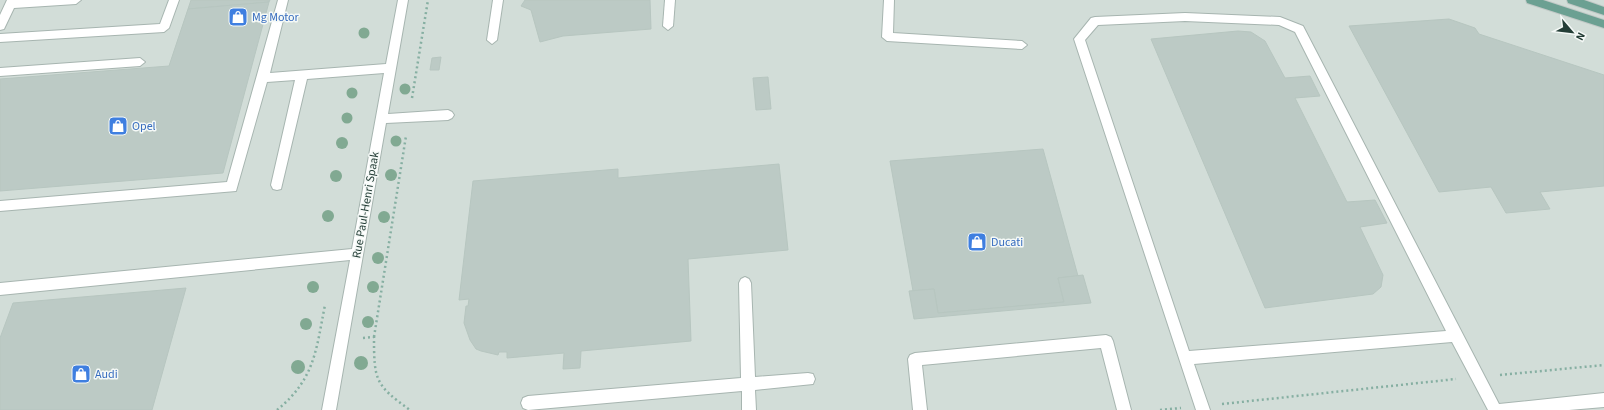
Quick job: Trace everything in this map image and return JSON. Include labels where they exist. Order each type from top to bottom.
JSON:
[{"type":"main road","points":[[1531,0],[1604,24]]},
{"type":"main road","points":[[1572,0],[1604,11]]},
{"type":"street","points":[[0,26],[11,2],[76,0]]},
{"type":"street","points":[[0,38],[164,28],[174,0]]},
{"type":"street","points":[[0,206],[232,187],[263,78],[283,0]]},
{"type":"street","name":"Rue Paul-Henri Spaak","points":[[329,410],[402,0]]},
{"type":"street","points":[[492,40],[498,0]]},
{"type":"street","points":[[668,26],[670,0]]},
{"type":"street","points":[[888,0],[887,37],[1022,45]]},
{"type":"street","points":[[1202,408],[1079,39],[1095,20],[1184,17],[1280,22],[1299,29],[1495,410]]},
{"type":"street","points":[[0,72],[140,62]]},
{"type":"street","points":[[263,78],[390,68]]},
{"type":"street","points":[[277,185],[302,74]]},
{"type":"street","points":[[381,119],[448,115]]},
{"type":"street","points":[[0,289],[357,254]]},
{"type":"street","points":[[745,283],[749,410]]},
{"type":"street","points":[[1185,358],[1456,336]]},
{"type":"street","points":[[920,410],[915,359],[1106,341],[1124,410]]},
{"type":"street","points":[[528,403],[808,378]]},
{"type":"street","points":[[1500,410],[1604,400]]},
{"type":"path","points":[[410,410],[383,390],[374,374],[374,337],[428,0]]},
{"type":"path","points":[[277,410],[296,393],[308,374],[318,341],[325,302]]},
{"type":"path","points":[[318,341],[374,337]]},
{"type":"path","points":[[1160,410],[1202,408],[1478,377],[1604,365]]},
{"type":"shaded area","points":[[0,0],[1604,0],[1604,410],[0,410]]},
{"type":"building","points":[[191,0],[270,0],[269,2],[188,9]]},
{"type":"building","points":[[525,0],[650,0],[651,29],[563,36],[540,42],[531,10],[521,6]]},
{"type":"building","name":"Opel","points":[[269,2],[223,173],[0,191],[0,79],[169,66],[188,9]]},
{"type":"building","points":[[1449,19],[1475,28],[1479,34],[1604,75],[1604,186],[1540,192],[1550,209],[1506,213],[1491,187],[1439,192],[1349,26]]},
{"type":"building","points":[[1238,31],[1251,32],[1265,41],[1285,78],[1310,76],[1320,96],[1295,98],[1347,202],[1375,200],[1387,223],[1360,227],[1383,275],[1381,287],[1373,294],[1265,308],[1151,39]]},
{"type":"building","points":[[441,57],[439,70],[430,70],[432,58]]},
{"type":"building","points":[[768,77],[771,109],[756,110],[753,78]]},
{"type":"building","points":[[1043,149],[1078,276],[1058,278],[1064,302],[938,313],[934,289],[913,291],[890,161]]},
{"type":"building","points":[[779,164],[788,250],[688,259],[691,341],[581,351],[580,368],[563,369],[564,353],[507,358],[507,352],[499,352],[498,355],[476,349],[470,340],[464,323],[466,306],[468,306],[469,299],[459,300],[473,181],[618,169],[618,178]]},
{"type":"building","points":[[1083,275],[1091,303],[914,319],[909,291],[934,289],[938,313],[1064,302],[1058,278]]},
{"type":"building","name":"Audi","points":[[186,288],[152,410],[0,410],[0,338],[13,303]]},
{"type":"place","name":"Mg Motor","points":[[238,17]]},
{"type":"place","name":"Opel","points":[[118,126]]},
{"type":"place","name":"Ducati","points":[[977,242]]},
{"type":"place","name":"Audi","points":[[81,374]]}]
